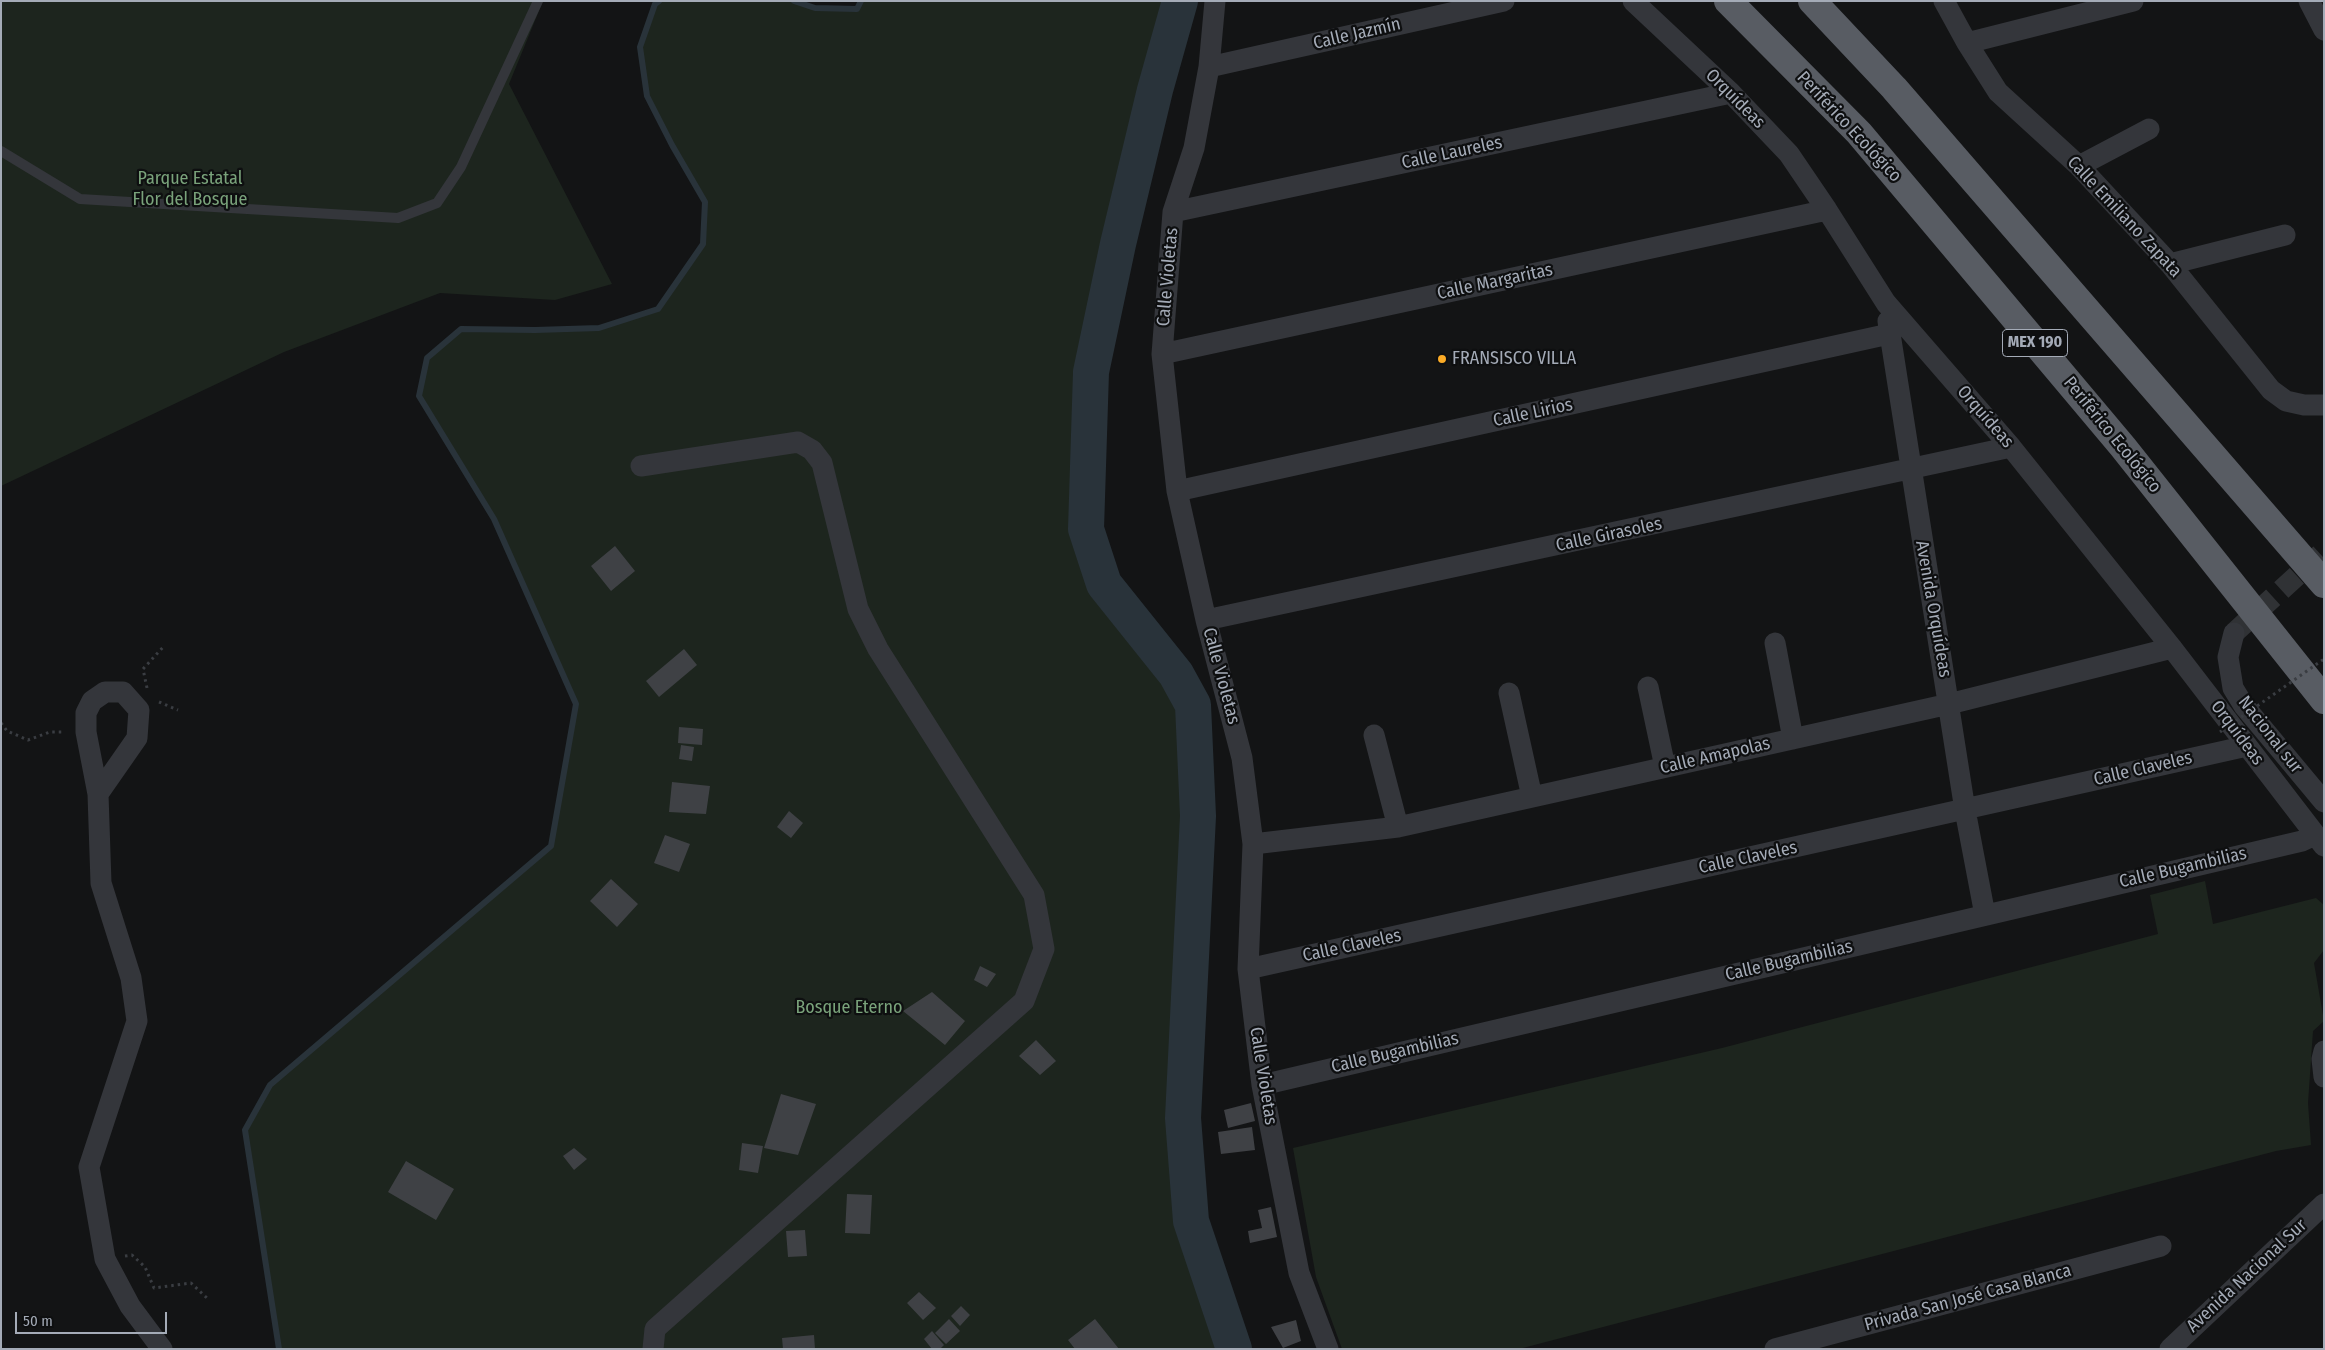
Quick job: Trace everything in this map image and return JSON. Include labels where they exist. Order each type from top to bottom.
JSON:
[{"type":"highway","name":"Periférico Ecológico","points":[[1728,1],[1858,133],[2123,447],[2324,700]]},
{"type":"highway","points":[[1812,1],[1894,88],[2324,584]]},
{"type":"street","name":"Calle Violetas","points":[[1215,1],[1209,67],[1194,148],[1173,212],[1162,354],[1177,491],[1206,620],[1242,758],[1253,844],[1248,969],[1262,1084],[1299,1273],[1328,1349]]},
{"type":"street","name":"Calle Jazmín","points":[[1209,67],[1504,1]]},
{"type":"street","name":"Orquídeas","points":[[1633,1],[1731,93],[1789,154],[1886,303],[2011,447],[2172,648],[2320,841]]},
{"type":"street","points":[[1967,43],[2133,1]]},
{"type":"street","points":[[2309,1],[2324,30]]},
{"type":"street","name":"Calle Emiliano Zapata","points":[[1942,4],[1998,92],[2079,166],[2170,264],[2271,390],[2286,401],[2304,405],[2324,405]]},
{"type":"street","name":"Calle Laureles","points":[[1173,212],[1731,93]]},
{"type":"street","points":[[2079,166],[2149,129]]},
{"type":"street","name":"Calle Margaritas","points":[[1162,354],[1827,210]]},
{"type":"street","points":[[2170,264],[2284,234]]},
{"type":"street","name":"Avenida Orquídeas","points":[[1886,303],[1910,471],[1965,810],[1985,914]]},
{"type":"street","name":"Calle Lirios","points":[[1177,491],[1889,334]]},
{"type":"street","points":[[641,466],[798,442],[812,450],[822,463],[858,609],[878,649],[1034,895],[1044,948],[1024,1001],[655,1329],[653,1349]]},
{"type":"street","name":"Calle Girasoles","points":[[1206,620],[1910,471],[2011,447]]},
{"type":"street","name":"Nacional sur","points":[[2234,633],[2228,657],[2233,688],[2244,706],[2324,802]]},
{"type":"street","points":[[1776,643],[1793,739]]},
{"type":"street","name":"Calle Amapolas","points":[[1253,844],[1398,827],[1949,704],[2172,648]]},
{"type":"street","points":[[1648,687],[1665,767]]},
{"type":"street","points":[[98,794],[137,738],[139,710],[123,692],[105,692],[92,701],[86,713],[86,732],[98,794],[101,883],[131,978],[138,1022],[89,1167],[105,1260],[130,1306],[162,1349]]},
{"type":"street","points":[[1509,693],[1532,797]]},
{"type":"street","points":[[1374,735],[1398,827]]},
{"type":"street","name":"Calle Claveles","points":[[1248,969],[2247,746]]},
{"type":"street","name":"Calle Bugambilias","points":[[1262,1084],[2302,841],[2320,841]]},
{"type":"street","points":[[2324,1051],[2322,1059],[2324,1077]]},
{"type":"street","name":"Avenida Nacional Sur","points":[[2170,1349],[2324,1204]]},
{"type":"street","name":"Privada San José Casa Blanca","points":[[1775,1349],[2161,1246]]},
{"type":"lane","points":[[1,151],[80,199],[398,218],[437,203],[461,166],[538,1]]},
{"type":"path","points":[[147,689],[143,669],[165,646]]},
{"type":"path","points":[[2220,732],[2324,659]]},
{"type":"path","points":[[1,723],[6,731],[28,740],[50,732],[86,732]]},
{"type":"path","points":[[105,1260],[132,1255],[146,1267],[154,1288],[191,1283],[207,1298]]},
{"type":"green space","name":"Parque Estatal Flor del Bosque","points":[[1,1],[543,1],[509,84],[612,284],[555,300],[440,293],[284,352],[1,486]]},
{"type":"green space","name":"Bosque Eterno","points":[[659,1],[794,1],[815,8],[857,9],[861,1],[1180,1],[1155,90],[1118,244],[1091,372],[1086,529],[1104,584],[1176,674],[1193,705],[1198,816],[1183,1118],[1191,1221],[1234,1349],[279,1349],[245,1130],[270,1085],[551,846],[576,704],[494,519],[419,396],[427,358],[461,329],[535,330],[599,328],[658,309],[703,244],[705,202],[672,145],[647,96],[640,47],[655,4]]},
{"type":"green space","points":[[2205,881],[2213,924],[2316,898],[2324,905],[2324,950],[2314,963],[2324,1021],[2313,1031],[2308,1103],[2311,1145],[2276,1151],[1519,1349],[1342,1349],[1316,1277],[1293,1148],[1722,1048],[2158,934],[2150,895]]},
{"type":"building","points":[[615,546],[635,571],[611,591],[591,566]]},
{"type":"building","points":[[684,649],[697,665],[659,697],[646,681]]},
{"type":"building","points":[[679,727],[703,729],[702,745],[678,743]]},
{"type":"building","points":[[681,745],[694,747],[692,761],[679,759]]},
{"type":"building","points":[[672,782],[710,786],[706,814],[669,812]]},
{"type":"building","points":[[789,811],[803,823],[791,838],[777,827]]},
{"type":"building","points":[[665,835],[690,844],[679,872],[654,863]]},
{"type":"building","points":[[611,879],[638,904],[617,927],[590,901]]},
{"type":"building","points":[[980,966],[996,974],[987,987],[974,980]]},
{"type":"building","points":[[932,992],[965,1021],[945,1045],[903,1011]]},
{"type":"building","points":[[1036,1040],[1056,1061],[1040,1075],[1019,1056]]},
{"type":"building","points":[[781,1094],[816,1104],[798,1155],[764,1148]]},
{"type":"building","points":[[1251,1103],[1255,1121],[1228,1128],[1224,1110]]},
{"type":"building","points":[[1252,1127],[1255,1150],[1221,1154],[1218,1132]]},
{"type":"building","points":[[742,1143],[763,1146],[758,1173],[739,1170]]},
{"type":"building","points":[[574,1148],[587,1159],[574,1170],[563,1156]]},
{"type":"building","points":[[406,1161],[454,1189],[436,1220],[388,1192]]},
{"type":"building","points":[[847,1194],[872,1195],[870,1234],[845,1233]]},
{"type":"building","points":[[1271,1207],[1277,1237],[1250,1243],[1248,1231],[1262,1228],[1258,1210]]},
{"type":"building","points":[[805,1230],[807,1256],[788,1257],[786,1231]]},
{"type":"building","points":[[919,1292],[936,1308],[923,1320],[907,1303]]},
{"type":"building","points":[[961,1306],[970,1315],[960,1326],[951,1316]]},
{"type":"building","points":[[949,1319],[960,1331],[946,1344],[935,1333]]},
{"type":"building","points":[[1095,1319],[1119,1349],[1075,1349],[1068,1340]]},
{"type":"building","points":[[1296,1320],[1301,1341],[1283,1348],[1271,1327]]},
{"type":"building","points":[[932,1331],[944,1345],[940,1349],[932,1349],[924,1339]]},
{"type":"building","points":[[814,1335],[815,1349],[783,1349],[782,1338]]},
{"type":"waterway","points":[[279,1349],[245,1130],[270,1085],[551,846],[576,704],[494,519],[419,396],[427,358],[461,329],[535,330],[599,328],[658,309],[703,244],[705,202],[672,145],[647,96],[640,47],[655,4],[659,1]]},
{"type":"waterway","points":[[794,1],[815,8],[857,9],[861,1]]},
{"type":"waterway","points":[[1180,1],[1155,90],[1118,244],[1091,372],[1086,529],[1104,584],[1176,674],[1193,705],[1198,816],[1183,1118],[1191,1221],[1234,1349]]},
{"type":"tunnel","points":[[2234,633],[2324,551]]},
{"type":"place","name":"FRANSISCO VILLA","points":[[1442,359]]}]
